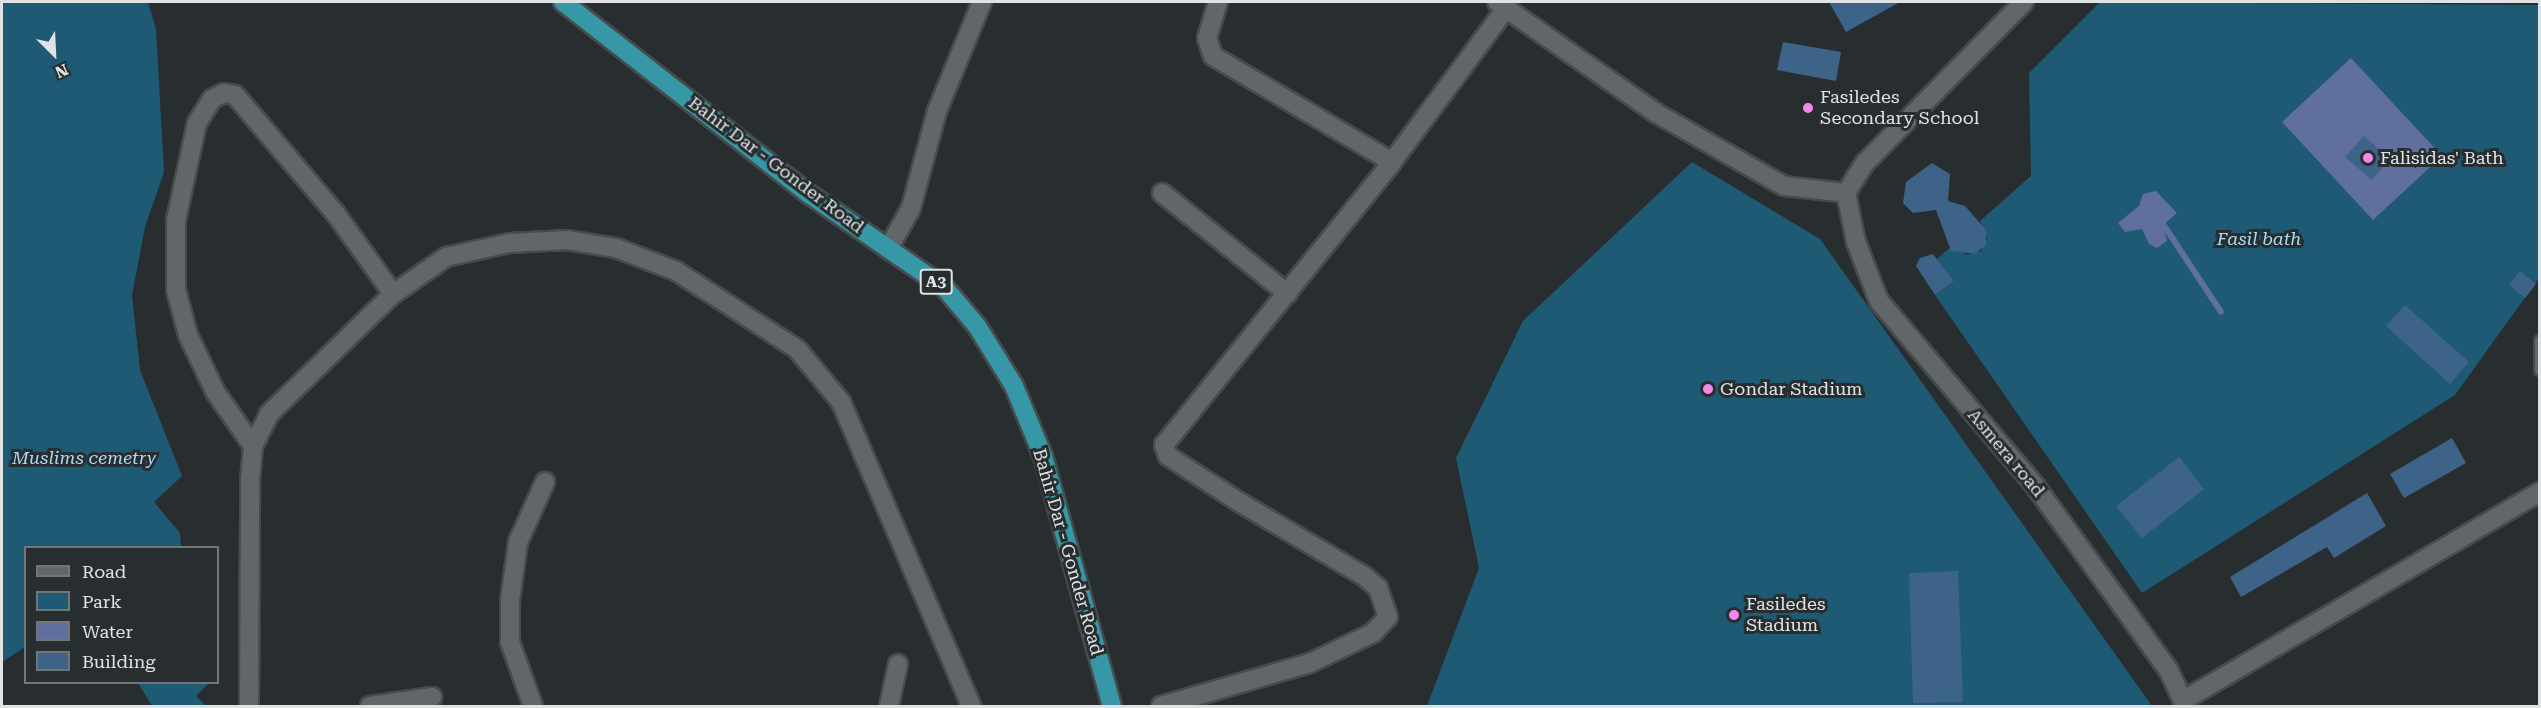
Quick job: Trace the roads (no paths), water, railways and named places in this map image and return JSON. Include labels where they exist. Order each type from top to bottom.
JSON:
[{"type":"highway","name":"Bahir Dar - Gonder Road","points":[[563,2],[809,194],[944,287],[977,326],[1014,386],[1067,535],[1112,706]]},
{"type":"street","points":[[888,249],[911,208],[937,111],[982,2]]},
{"type":"street","points":[[1218,2],[1207,38],[1213,56],[1392,162]]},
{"type":"street","points":[[1161,706],[1310,663],[1373,633],[1388,617],[1378,588],[1364,576],[1165,451],[1166,439],[1288,294],[1392,162],[1502,4],[1656,113],[1784,186],[1846,193],[1864,162],[2024,2]]},
{"type":"street","points":[[254,446],[212,383],[188,335],[176,290],[176,220],[197,123],[212,99],[224,93],[235,95],[336,214],[393,294]]},
{"type":"street","points":[[1162,192],[1288,294]]},
{"type":"street","name":"Asmera road","points":[[1846,193],[1856,243],[1879,301],[2036,487],[2169,671],[2184,703]]},
{"type":"street","points":[[249,706],[254,446],[269,414],[393,294],[446,257],[509,243],[567,240],[616,248],[676,271],[743,310],[797,349],[842,402],[971,706]]},
{"type":"street","points":[[533,706],[510,642],[510,600],[518,542],[545,482]]},
{"type":"street","points":[[2184,703],[2540,492]]},
{"type":"street","points":[[889,706],[898,664]]},
{"type":"street","points":[[370,706],[432,697]]},
{"type":"lane","points":[[2540,341],[2540,370]]},
{"type":"water","points":[[2351,58],[2442,156],[2373,220],[2282,122]]},
{"type":"water","points":[[2156,191],[2177,213],[2163,225],[2167,241],[2157,248],[2149,244],[2142,229],[2125,232],[2118,223],[2139,206],[2143,194]]},
{"type":"waterway","points":[[2163,224],[2221,312]]},
{"type":"place","name":"Fasiledes Secondary School","points":[[1808,108]]},
{"type":"place","name":"Falisidas' Bath","points":[[2368,158]]},
{"type":"place","name":"Gondar Stadium","points":[[1708,389]]},
{"type":"place","name":"Fasiledes Stadium","points":[[1734,615]]},
{"type":"park label","name":"Fasil bath","points":[[2259,239]]},
{"type":"park label","name":"Muslims cemetry","points":[[84,458]]}]
